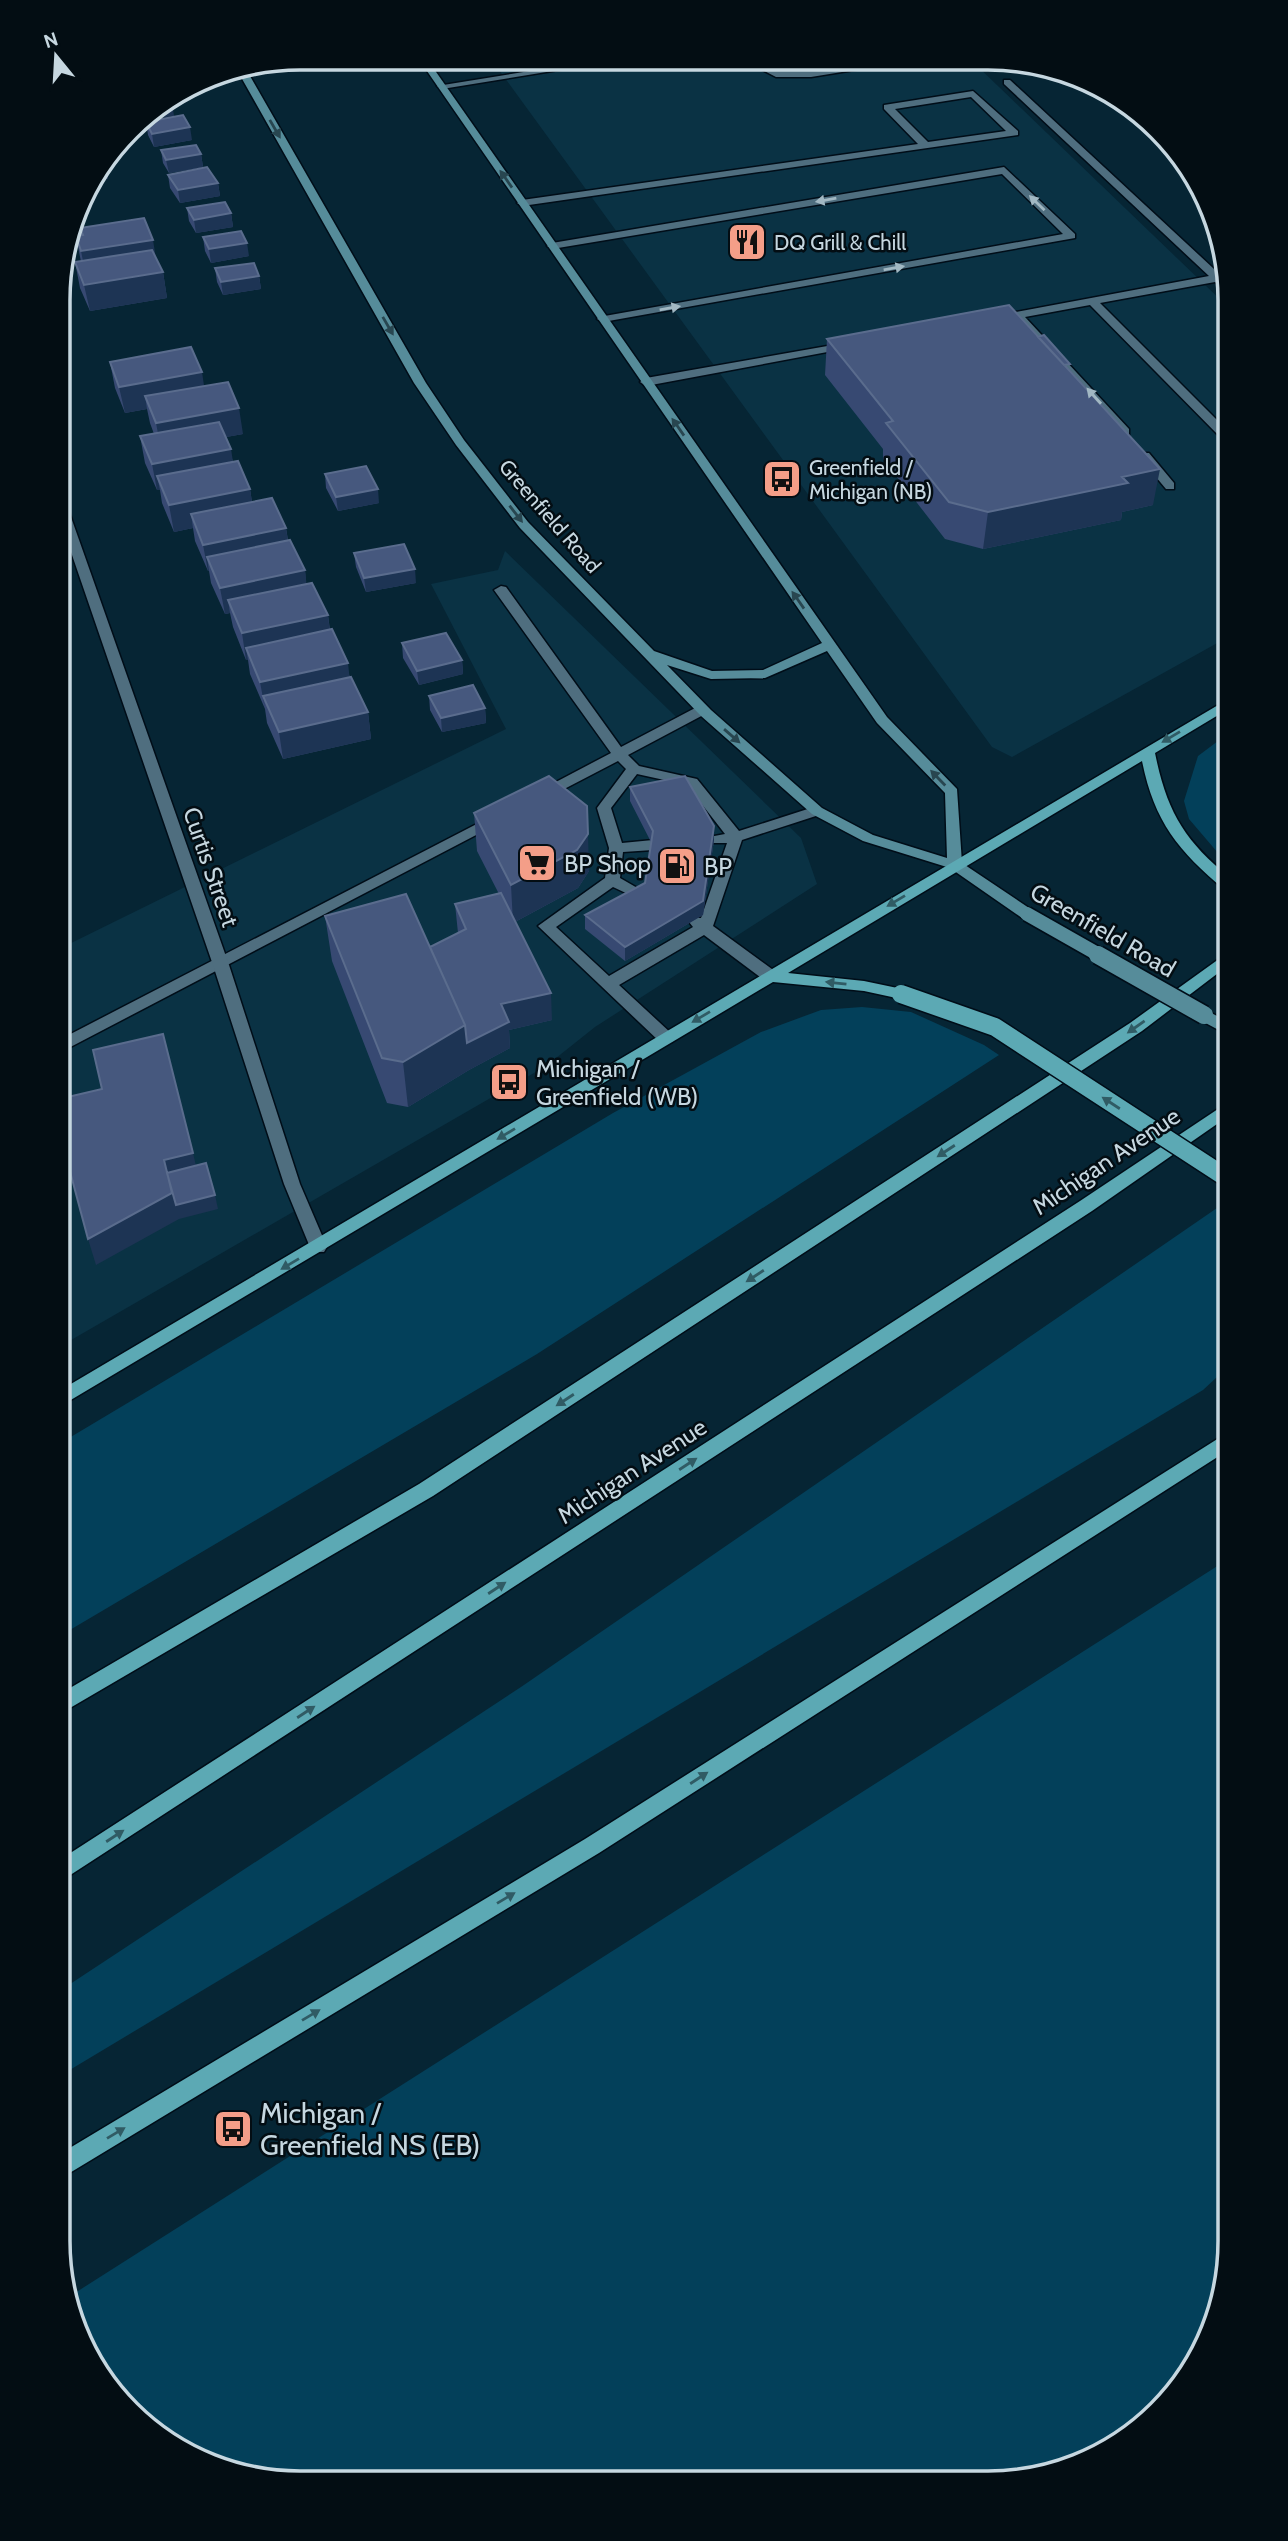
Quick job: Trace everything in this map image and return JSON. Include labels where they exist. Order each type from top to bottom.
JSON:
[{"type":"main road","points":[[431,70],[882,720],[952,792],[955,865]]},
{"type":"main road","name":"Greenfield Road","points":[[246,77],[421,383],[460,442],[524,525],[702,710],[817,811],[869,838],[955,865],[1027,914],[1218,1023]]},
{"type":"main road","points":[[649,654],[711,675],[765,674],[829,645]]},
{"type":"main road","points":[[70,1394],[1218,709]]},
{"type":"main road","points":[[1147,751],[1154,789],[1171,830],[1218,876]]},
{"type":"main road","points":[[70,1699],[426,1490],[1125,1035],[1218,966]]},
{"type":"main road","points":[[770,976],[864,986],[901,994],[995,1027],[1218,1172]]},
{"type":"main road","name":"Michigan Avenue","points":[[70,1865],[1062,1221],[1218,1115]]},
{"type":"main road","points":[[70,2161],[592,1846],[1218,1447]]},
{"type":"street","points":[[442,86],[548,70]]},
{"type":"street","points":[[768,70],[776,74],[811,75],[842,70]]},
{"type":"street","points":[[1007,82],[1217,276]]},
{"type":"street","points":[[522,202],[926,146],[1014,133],[973,94],[888,107],[926,146]]},
{"type":"street","points":[[552,246],[1004,170],[1071,236],[603,319]]},
{"type":"street","points":[[977,322],[1217,278]]},
{"type":"street","points":[[1092,301],[1218,428]]},
{"type":"street","points":[[1017,315],[1056,354],[1170,485]]},
{"type":"street","points":[[646,382],[858,344]]},
{"type":"street","name":"Curtis Street","points":[[70,532],[220,965],[292,1184],[318,1247]]},
{"type":"street","points":[[501,590],[619,754],[634,769],[692,782],[736,837]]},
{"type":"street","points":[[70,1041],[702,710]]},
{"type":"street","points":[[634,769],[604,808],[616,848],[612,880],[546,926],[666,1038]]},
{"type":"street","points":[[713,840],[736,837],[817,811]]},
{"type":"street","points":[[608,984],[700,924],[736,837]]},
{"type":"street","points":[[616,848],[653,845]]},
{"type":"street","points":[[612,880],[645,897]]},
{"type":"street","points":[[700,924],[770,976]]},
{"type":"shaded area","points":[[499,70],[981,70],[1218,297],[1218,643],[1012,757],[992,747]]},
{"type":"shaded area","points":[[505,551],[801,838],[817,884],[595,1027],[546,1066],[70,1341],[70,944],[506,729],[431,584],[498,570]]},
{"type":"shaded area","points":[[1218,741],[1218,853],[1189,819],[1184,801],[1198,756]]},
{"type":"shaded area","points":[[862,1007],[911,1012],[984,1045],[999,1055],[537,1354],[70,1630],[70,1437],[613,1113],[761,1032],[821,1010]]},
{"type":"shaded area","points":[[1217,1208],[1218,1376],[1203,1390],[70,2070],[70,1984],[521,1687]]},
{"type":"shaded area","points":[[1218,1566],[1218,2256],[1206,2315],[1187,2356],[1171,2381],[1151,2404],[1128,2424],[1103,2440],[1062,2459],[1003,2471],[270,2469],[212,2454],[160,2424],[137,2404],[117,2381],[94,2343],[76,2292]]},
{"type":"building","points":[[183,115],[190,127],[152,134],[148,127],[158,120]]},
{"type":"building","points":[[196,145],[201,154],[166,160],[161,150]]},
{"type":"building","points":[[207,167],[218,183],[178,190],[168,175]]},
{"type":"building","points":[[225,202],[231,213],[194,220],[187,208]]},
{"type":"building","points":[[144,218],[153,240],[81,251],[78,241],[79,236],[83,235],[82,228]]},
{"type":"building","points":[[241,231],[247,243],[209,249],[203,237]]},
{"type":"building","points":[[152,250],[163,272],[84,285],[75,262]]},
{"type":"building","points":[[254,263],[259,276],[221,282],[215,268]]},
{"type":"building","points":[[1009,305],[1160,469],[1122,477],[1128,483],[988,512],[949,502],[886,423],[893,421],[827,339]]},
{"type":"building","points":[[1044,335],[1070,364],[1064,365],[1038,337]]},
{"type":"building","points":[[191,347],[202,372],[119,387],[110,362]]},
{"type":"building","points":[[228,382],[239,408],[156,423],[145,396]]},
{"type":"building","points":[[219,422],[231,449],[152,464],[140,436]]},
{"type":"building","points":[[238,461],[250,489],[169,505],[157,476]]},
{"type":"building","points":[[366,466],[378,489],[336,497],[325,474]]},
{"type":"building","points":[[272,498],[286,528],[203,545],[191,514]]},
{"type":"building","points":[[290,540],[305,570],[220,588],[207,557]]},
{"type":"building","points":[[404,544],[415,569],[364,578],[354,553]]},
{"type":"building","points":[[312,583],[328,615],[242,633],[228,600]]},
{"type":"building","points":[[332,629],[348,663],[260,682],[246,648]]},
{"type":"building","points":[[446,633],[462,660],[417,671],[402,643]]},
{"type":"building","points":[[351,677],[368,712],[279,732],[263,696]]},
{"type":"building","points":[[473,685],[485,708],[441,718],[429,696]]},
{"type":"building","points":[[549,776],[587,806],[588,834],[577,850],[511,885],[474,813]]},
{"type":"building","points":[[685,776],[714,826],[703,901],[625,947],[585,915],[645,883],[653,831],[630,787]]},
{"type":"building","points":[[501,893],[551,993],[501,1004],[509,1022],[467,1043],[465,1025],[430,947],[466,929],[455,904]]},
{"type":"building","points":[[406,894],[465,1025],[403,1062],[382,1058],[325,916]]},
{"type":"building","points":[[163,1034],[193,1153],[164,1160],[172,1193],[88,1239],[70,1171],[70,1096],[102,1089],[93,1050]]},
{"type":"building","points":[[206,1163],[215,1195],[176,1205],[167,1173]]},
{"type":"place","name":"DQ Grill & Chill","points":[[747,242]]},
{"type":"place","name":"Greenfield / Michigan (NB)","points":[[782,479]]},
{"type":"place","name":"BP Shop","points":[[537,863]]},
{"type":"place","name":"BP","points":[[677,866]]},
{"type":"place","name":"Michigan / Greenfield (WB)","points":[[509,1082]]},
{"type":"place","name":"Michigan / Greenfield NS (EB)","points":[[233,2129]]}]
